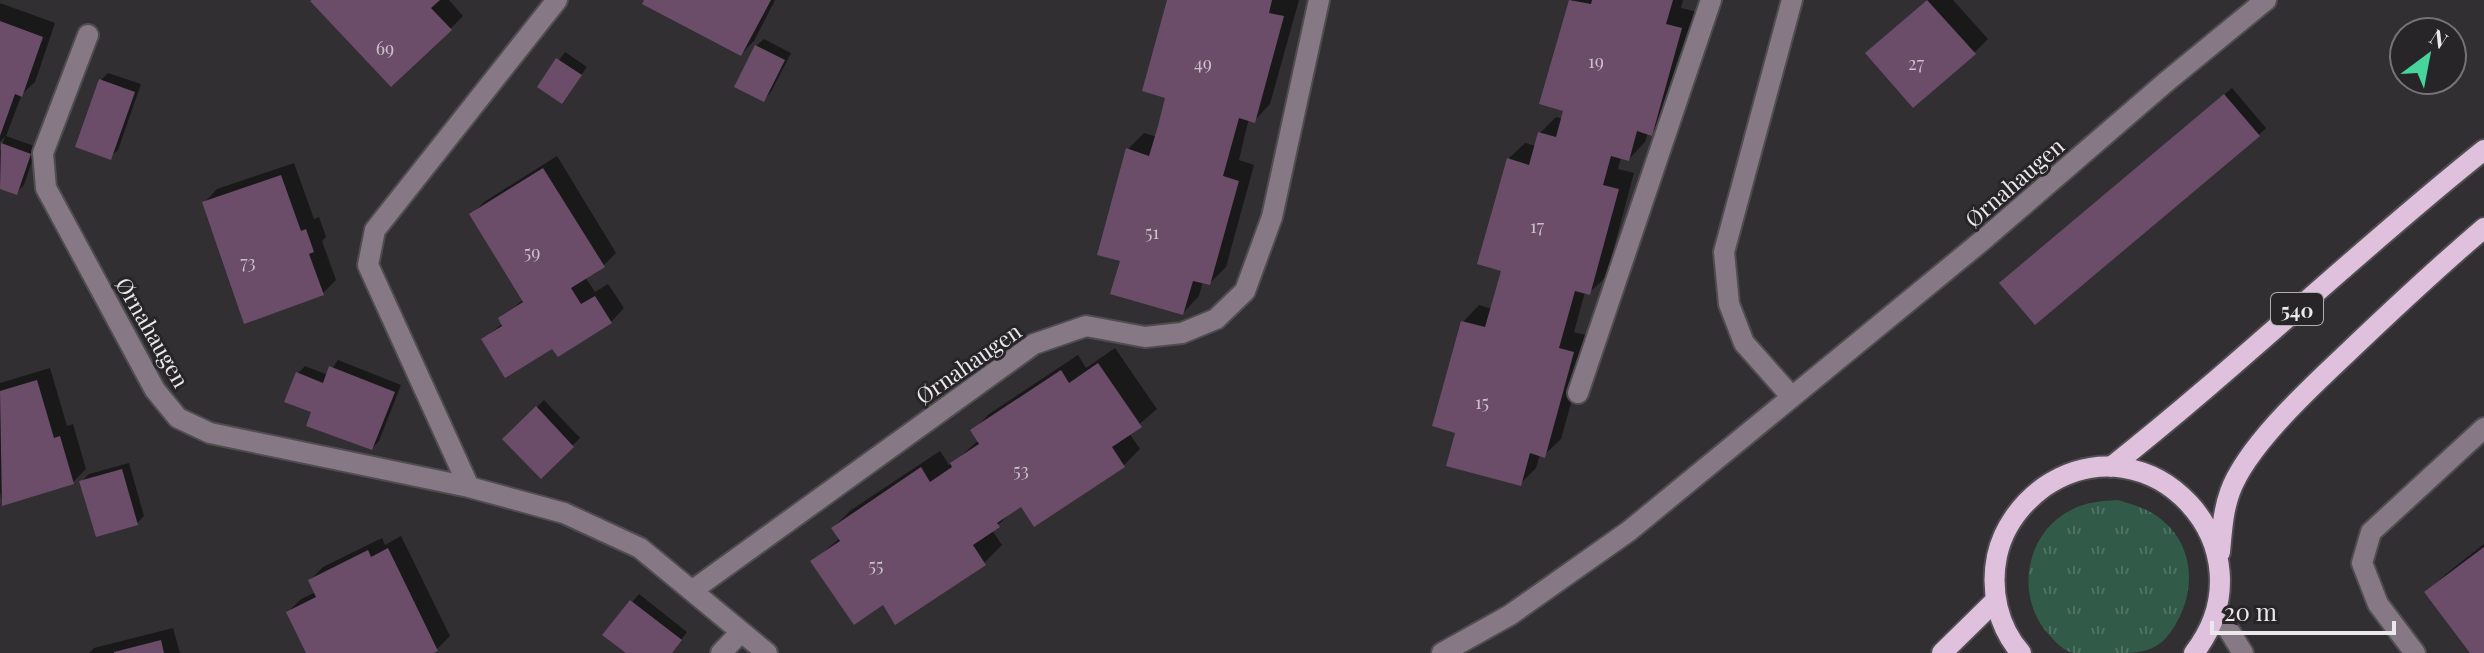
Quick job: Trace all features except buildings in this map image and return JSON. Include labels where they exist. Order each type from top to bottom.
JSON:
[{"type":"main road","name":"540","points":[[2111,467],[2178,414],[2418,203],[2484,150]]},
{"type":"main road","name":"540","points":[[2219,564],[2222,523],[2231,489],[2253,454],[2292,406],[2418,285],[2484,228]]},
{"type":"main road","name":"540","points":[[2021,653],[2003,624],[1996,600],[1994,572],[2000,543],[2013,518],[2031,496],[2055,480],[2082,470],[2111,467],[2139,472],[2163,482],[2184,497],[2201,517],[2213,539],[2221,588],[2217,611],[2206,638],[2194,653]]},
{"type":"main road","points":[[1942,653],[1996,600]]},
{"type":"street","points":[[469,487],[368,265],[375,230],[557,0]]},
{"type":"street","name":"Ørnahaugen","points":[[693,590],[1034,344],[1086,326],[1145,337],[1182,333],[1216,319],[1245,291],[1272,217],[1319,0]]},
{"type":"street","points":[[1578,393],[1711,0]]},
{"type":"street","points":[[1791,396],[1744,343],[1729,304],[1724,252],[1792,0]]},
{"type":"street","name":"Ørnahaugen","points":[[1442,653],[1510,615],[1629,531],[1983,240],[2266,0]]},
{"type":"street","name":"Ørnahaugen","points":[[88,35],[43,153],[46,188],[155,390],[178,418],[210,433],[469,487],[564,513],[640,548],[767,653]]},
{"type":"street","points":[[2415,653],[2378,604],[2362,563],[2371,532],[2484,428]]},
{"type":"street","points":[[2217,611],[2243,653]]},
{"type":"street","points":[[721,653],[740,633]]},
{"type":"green space","points":[[2118,500],[2162,520],[2183,547],[2189,578],[2183,610],[2165,639],[2154,647],[2130,653],[2073,653],[2054,640],[2036,615],[2028,581],[2030,564],[2044,533],[2056,520],[2082,505]]}]
